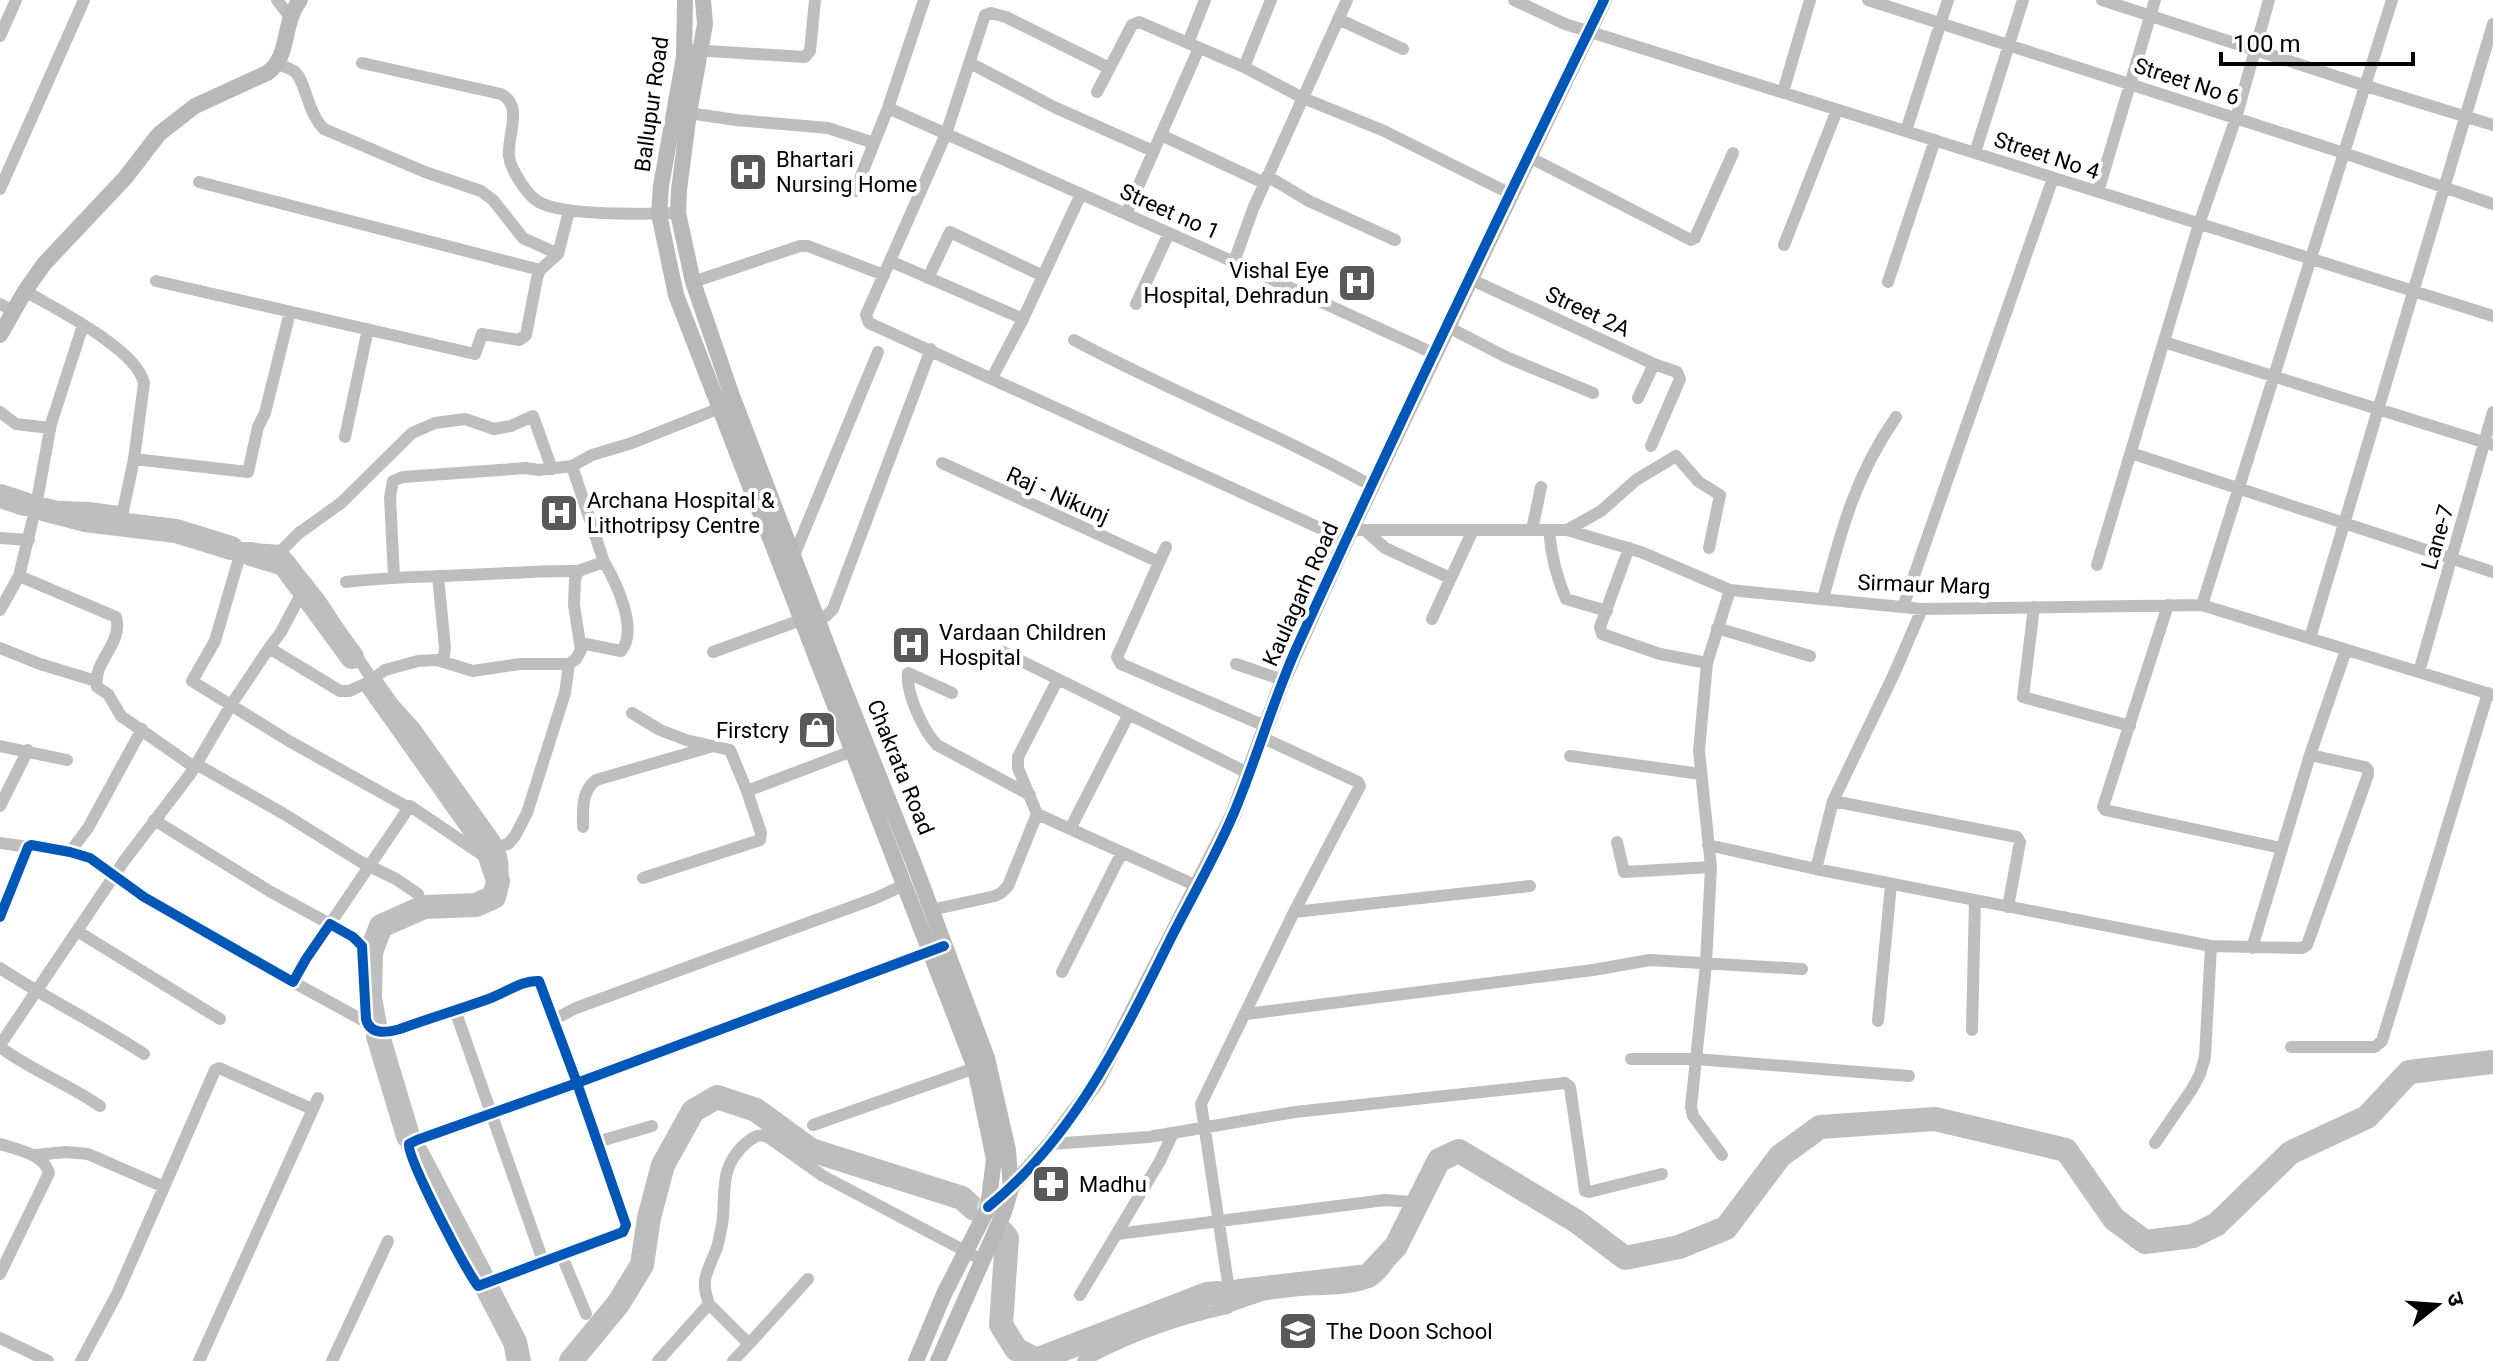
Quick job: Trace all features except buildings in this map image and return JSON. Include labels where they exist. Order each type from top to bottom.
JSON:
[{"type":"main road","points":[[0,335],[6,308],[25,291],[44,264],[125,178],[159,134],[195,106],[267,73],[277,64],[289,16],[300,0]]},
{"type":"main road","name":"Ballupur Road","points":[[659,214],[661,186],[682,112],[692,50],[685,0]]},
{"type":"main road","name":"Ballupur Road","points":[[692,50],[705,24],[703,0]]},
{"type":"main road","name":"Kaulagarh Road","points":[[1011,1189],[1050,1144],[1097,1081],[1233,815],[1283,680],[1604,0]]},
{"type":"main road","name":"Ballupur Road","points":[[679,190],[682,112]]},
{"type":"main road","name":"Chakrata Road","points":[[679,190],[678,213],[693,282],[793,558],[809,620],[852,751],[904,885],[987,1058],[1008,1150],[1011,1189],[1004,1212],[938,1361]]},
{"type":"main road","name":"Chakrata Road","points":[[659,214],[676,295],[720,408],[931,910],[937,949],[975,1068],[994,1159],[988,1207],[944,1294],[916,1361]]},
{"type":"main road","points":[[988,1207],[1011,1189]]},
{"type":"street","points":[[0,36],[16,0]]},
{"type":"street","points":[[0,189],[84,0]]},
{"type":"street","points":[[277,0],[289,16]]},
{"type":"street","points":[[692,50],[805,57],[810,51],[815,0]]},
{"type":"street","points":[[855,191],[888,108],[924,0]]},
{"type":"street","points":[[1126,214],[1161,135],[1194,46],[1205,0]]},
{"type":"street","points":[[1244,67],[1271,0]]},
{"type":"street","points":[[1234,262],[1266,180],[1347,0]]},
{"type":"street","name":"Street No 4","points":[[1514,0],[1565,24],[2493,316]]},
{"type":"street","points":[[1783,92],[1810,0]]},
{"type":"street","name":"Street No 6","points":[[1868,0],[2493,204]]},
{"type":"street","points":[[1906,131],[1948,0]]},
{"type":"street","points":[[1975,153],[2023,0]]},
{"type":"street","points":[[2102,0],[2493,125]]},
{"type":"street","points":[[2098,192],[2155,0]]},
{"type":"street","points":[[2097,565],[2199,224],[2236,118],[2269,0]]},
{"type":"street","points":[[2202,605],[2392,0]]},
{"type":"street","points":[[1109,68],[1014,21],[991,13],[983,17],[946,134],[866,315],[869,323],[1354,533],[1450,578]]},
{"type":"street","points":[[1338,19],[1403,49]]},
{"type":"street","points":[[1097,92],[1135,22],[1244,67],[1303,98],[1382,130],[1511,194]]},
{"type":"street","points":[[2310,638],[2493,24]]},
{"type":"street","points":[[362,63],[509,98],[513,105],[508,154],[511,166],[529,195],[542,204],[569,211],[678,213]]},
{"type":"street","points":[[970,63],[1054,107],[1153,151]]},
{"type":"street","points":[[277,64],[295,72],[309,107],[324,129],[425,172],[481,191],[493,200],[523,238],[558,254]]},
{"type":"street","name":"Street no 1","points":[[888,108],[1435,354]]},
{"type":"street","points":[[1784,245],[1837,110]]},
{"type":"street","points":[[682,112],[828,128],[874,143]]},
{"type":"street","points":[[1161,135],[1395,240]]},
{"type":"street","points":[[1888,282],[1935,140]]},
{"type":"street","points":[[1529,157],[1691,240],[1695,238],[1733,153]]},
{"type":"street","points":[[1903,607],[2053,178]]},
{"type":"street","points":[[199,182],[540,270]]},
{"type":"street","points":[[992,378],[1081,194]]},
{"type":"street","points":[[156,281],[471,354],[477,351],[482,334],[523,339],[526,335],[540,270],[558,254],[569,211]]},
{"type":"street","points":[[928,278],[950,232],[1043,276]]},
{"type":"street","points":[[1136,304],[1169,233]]},
{"type":"street","points":[[693,282],[800,246],[808,246],[884,275]]},
{"type":"street","points":[[890,261],[1023,319]]},
{"type":"street","name":"Street 2A","points":[[1470,279],[1677,372],[1680,379],[1651,446]]},
{"type":"street","points":[[25,291],[83,325],[122,353],[135,365],[144,383],[134,459],[123,511],[36,506]]},
{"type":"street","points":[[134,459],[248,472],[290,312]]},
{"type":"street","points":[[0,610],[19,576],[29,540],[50,428],[83,325]]},
{"type":"street","points":[[1448,327],[1506,357],[1593,393]]},
{"type":"street","points":[[345,437],[368,329]]},
{"type":"street","points":[[1074,340],[1321,458],[1372,486]]},
{"type":"street","points":[[2164,342],[2489,443]]},
{"type":"street","points":[[713,652],[826,616],[833,609],[931,349]]},
{"type":"street","points":[[793,558],[878,352]]},
{"type":"street","points":[[1638,398],[1654,364]]},
{"type":"street","points":[[394,577],[390,497],[393,481],[403,477],[572,466],[592,455],[632,443],[720,408]]},
{"type":"street","points":[[0,412],[16,424],[50,428]]},
{"type":"street","name":"Lane-7","points":[[2419,672],[2489,443],[2493,412]]},
{"type":"street","points":[[281,551],[299,533],[341,503],[412,433],[435,423],[469,419],[494,429],[511,426],[533,416],[552,469]]},
{"type":"street","points":[[1823,599],[1844,518],[1876,446],[1896,417]]},
{"type":"street","points":[[2131,453],[2493,572]]},
{"type":"street","points":[[1567,530],[1601,511],[1636,480],[1676,456],[1699,482],[1720,495],[1709,548]]},
{"type":"street","name":"Raj - Nikunj","points":[[942,463],[1159,562]]},
{"type":"street","points":[[572,466],[604,562],[621,600],[628,630],[627,641],[621,651],[581,643]]},
{"type":"street","points":[[1532,530],[1541,487]]},
{"type":"street","points":[[1432,619],[1473,530]]},
{"type":"street","points":[[1549,530],[1554,566],[1566,599],[1607,611]]},
{"type":"street","name":"Sirmaur Marg","points":[[1354,533],[1567,530],[1629,548],[1730,590],[1922,609],[2202,605],[2490,694]]},
{"type":"street","points":[[0,538],[29,540]]},
{"type":"street","points":[[1166,547],[1117,657],[1121,664],[1263,732],[1358,782],[1360,786],[1294,912],[1201,1104],[1230,1306]]},
{"type":"street","points":[[487,858],[410,806],[289,741],[195,685],[192,679],[215,641],[242,548],[281,551],[307,583],[353,647],[371,679],[414,727],[498,847],[504,867],[499,890]]},
{"type":"street","points":[[1629,548],[1600,627],[1602,634],[1660,654],[1707,663]]},
{"type":"street","points":[[346,582],[394,577],[578,571],[604,562]]},
{"type":"street","points":[[269,648],[340,691],[349,691],[397,665],[418,661],[443,662],[465,670],[482,671],[520,664],[569,664],[581,650],[574,605],[578,571]]},
{"type":"street","points":[[19,576],[116,617],[116,638],[96,681],[97,687],[108,694],[121,716],[195,765],[418,894]]},
{"type":"street","points":[[438,576],[445,648],[443,662]]},
{"type":"street","points":[[100,1106],[0,1046],[115,875],[195,765],[281,632],[307,583]]},
{"type":"street","points":[[1722,1155],[1692,1112],[1706,964],[1711,867],[1699,751],[1707,663],[1730,590]]},
{"type":"street","points":[[2168,605],[2103,805],[2105,810],[2281,848]]},
{"type":"street","points":[[2034,607],[2023,697],[2130,726]]},
{"type":"street","points":[[1816,869],[1833,801],[1922,609]]},
{"type":"street","points":[[1717,628],[1810,656]]},
{"type":"street","points":[[0,648],[96,681]]},
{"type":"street","points":[[2252,948],[2310,755],[2346,650]]},
{"type":"street","points":[[1003,652],[1248,773]]},
{"type":"street","points":[[498,847],[508,844],[515,836],[527,813],[565,693],[569,664]]},
{"type":"street","points":[[1236,664],[1283,680]]},
{"type":"street","points":[[952,693],[908,673],[907,686],[927,734],[937,745],[1030,795]]},
{"type":"street","points":[[931,910],[1001,893],[1008,886],[1037,814],[1018,768],[1018,757],[1058,679]]},
{"type":"street","points":[[2291,1047],[2375,1047],[2382,1041],[2490,694]]},
{"type":"street","points":[[632,713],[660,730],[686,740],[730,750],[761,833],[760,840],[643,878]]},
{"type":"street","points":[[1070,829],[1129,714]]},
{"type":"street","points":[[70,852],[88,828],[142,729]]},
{"type":"street","points":[[0,746],[67,760]]},
{"type":"street","points":[[583,827],[583,800],[588,787],[596,780],[713,746]]},
{"type":"street","points":[[0,806],[28,750]]},
{"type":"street","points":[[747,791],[852,751]]},
{"type":"street","points":[[1708,845],[2211,946],[2302,948],[2307,945],[2368,775],[2365,767],[2310,755]]},
{"type":"street","points":[[1570,756],[1701,774]]},
{"type":"street","points":[[1833,801],[2017,837],[2020,842],[2008,907]]},
{"type":"street","points":[[293,982],[409,808]]},
{"type":"street","points":[[1037,814],[1197,886]]},
{"type":"street","points":[[154,820],[271,892],[353,937],[362,946],[366,1022],[370,1029],[387,1032],[537,980],[577,1083],[625,1229],[478,1286],[408,1151],[409,1144],[417,1140],[577,1083],[937,949]]},
{"type":"street","points":[[1617,842],[1624,872],[1711,867]]},
{"type":"street","points":[[0,843],[31,845],[90,858],[144,897],[366,1022]]},
{"type":"street","points":[[0,917],[28,847]]},
{"type":"street","points":[[1062,972],[1122,852]]},
{"type":"street","points":[[1878,1021],[1891,884]]},
{"type":"street","points":[[553,1020],[589,1002],[876,898],[904,885]]},
{"type":"street","points":[[1294,912],[1530,886]]},
{"type":"street","points":[[1972,1030],[1975,900]]},
{"type":"street","points":[[77,931],[220,1019]]},
{"type":"street","points":[[2155,1143],[2200,1074],[2205,1057],[2211,946]]},
{"type":"street","points":[[1246,1014],[1593,970],[1643,960],[1802,969]]},
{"type":"street","points":[[0,968],[144,1054]]},
{"type":"street","points":[[455,1010],[543,1261]]},
{"type":"street","points":[[1631,1059],[1696,1059],[1909,1076]]},
{"type":"street","points":[[813,1125],[975,1068]]},
{"type":"street","points":[[81,1361],[117,1294],[215,1070],[225,1069],[315,1103],[199,1361]]},
{"type":"street","points":[[1050,1144],[1173,1133],[1295,1112],[1565,1083],[1570,1087],[1585,1191],[1628,1184],[1662,1174]]},
{"type":"street","points":[[597,1142],[652,1126]]},
{"type":"street","points":[[1080,1295],[1160,1161],[1173,1133]]},
{"type":"street","points":[[749,1344],[709,1304],[704,1287],[705,1274],[719,1237],[724,1180],[740,1149],[755,1136],[762,1134],[823,1176],[982,1260]]},
{"type":"street","points":[[0,1144],[35,1155],[66,1152],[88,1154],[164,1187]]},
{"type":"street","points":[[0,1274],[49,1173],[46,1165],[35,1155]]},
{"type":"street","points":[[1086,1360],[1150,1329],[1274,1292],[1367,1283],[1383,1270],[1415,1211],[1412,1202],[1385,1200],[1117,1234]]},
{"type":"street","points":[[332,1361],[388,1241]]},
{"type":"street","points":[[561,1254],[586,1314]]},
{"type":"street","points":[[733,1361],[808,1279]]},
{"type":"street","points":[[658,1361],[709,1304]]},
{"type":"street","points":[[0,1338],[44,1360]]},
{"type":"waterway","points":[[0,496],[25,504]]},
{"type":"waterway","points":[[46,510],[85,520],[176,531],[231,548]]},
{"type":"waterway","points":[[251,554],[284,564],[300,586]]},
{"type":"waterway","points":[[306,594],[352,657]]},
{"type":"waterway","points":[[373,686],[487,847],[498,881],[494,897],[476,905],[424,907],[381,926],[371,952],[370,998],[375,1025]]},
{"type":"waterway","points":[[378,1036],[408,1136]]},
{"type":"waterway","points":[[1239,1291],[1368,1276],[1396,1246],[1439,1160],[1459,1151],[1576,1221],[1625,1258],[1679,1247],[1726,1228],[1780,1156],[1820,1127],[1935,1119],[2066,1150],[2114,1219],[2145,1242],[2193,1236],[2217,1224],[2290,1153],[2367,1117],[2409,1072],[2493,1062]]},
{"type":"waterway","points":[[571,1361],[618,1304],[642,1265],[649,1218],[663,1165],[693,1111],[717,1097],[756,1110],[811,1150],[962,1198],[974,1209]]},
{"type":"waterway","points":[[413,1146],[481,1275]]},
{"type":"waterway","points":[[1002,1232],[1007,1238],[1001,1325],[1016,1349],[1036,1360],[1207,1294],[1218,1293]]},
{"type":"waterway","points":[[486,1286],[515,1342],[519,1361]]},
{"type":"cycle path","points":[[988,1207],[1047,1149],[1094,1083],[1211,862],[1241,795],[1296,649],[1448,323],[1604,0]]},
{"type":"cycle path","points":[[0,917],[31,845],[90,858],[144,897],[293,982],[330,924],[362,946],[366,1019],[371,1028],[379,1032],[400,1029],[491,998],[521,984],[539,981],[577,1083],[626,1225],[623,1232],[478,1286],[427,1191],[409,1144],[577,1083],[944,946]]},
{"type":"place","name":"Bhartari Nursing Home","points":[[748,172]]},
{"type":"place","name":"Vishal Eye Hospital, Dehradun","points":[[1357,283]]},
{"type":"place","name":"Archana Hospital & Lithotripsy Centre","points":[[559,513]]},
{"type":"place","name":"Vardaan Children Hospital","points":[[911,645]]},
{"type":"place","name":"Firstcry","points":[[817,730]]},
{"type":"place","name":"Madhu","points":[[1051,1184]]},
{"type":"place","name":"The Doon School","points":[[1298,1331]]}]
